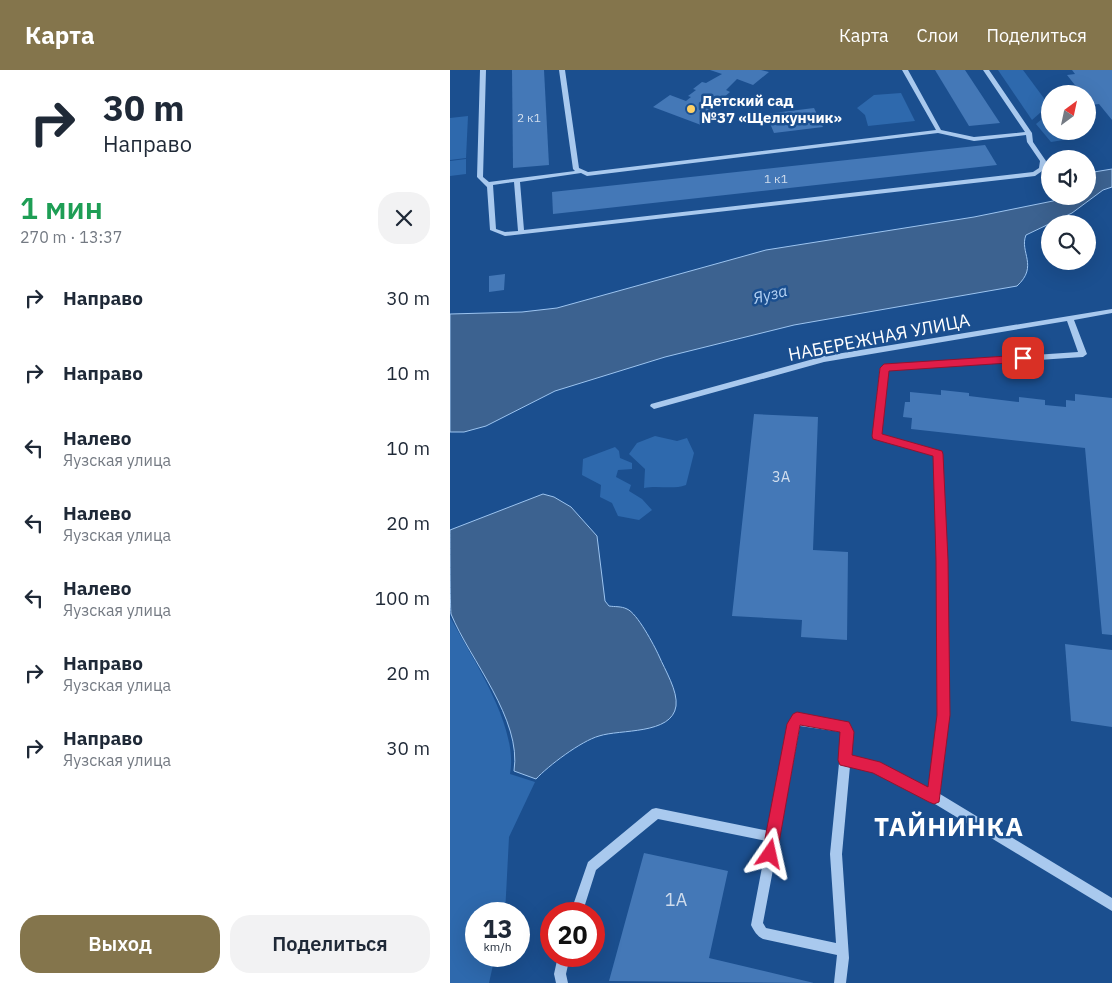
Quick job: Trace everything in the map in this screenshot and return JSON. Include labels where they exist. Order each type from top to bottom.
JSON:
[{"type":"street","points":[[562,70],[576,169],[579,172]]},
{"type":"street","points":[[905,70],[939,129],[938,132]]},
{"type":"street","points":[[489,184],[579,172],[587,174],[938,132],[974,139],[1029,133],[986,70]]},
{"type":"street","points":[[517,180],[521,232]]},
{"type":"street","name":"НАБЕРЕЖНАЯ УЛИЦА","points":[[654,406],[824,359],[1112,311]]},
{"type":"street","points":[[934,797],[943,715],[942,560],[938,454],[877,436],[884,368],[1083,354],[1070,318]]},
{"type":"street","points":[[840,983],[842,950],[836,854],[848,732],[844,727],[796,720],[757,920],[758,928],[763,933],[842,950]]},
{"type":"street","points":[[845,760],[875,766],[934,797],[1112,905]]},
{"type":"lane","points":[[483,70],[480,177],[489,184],[494,231],[501,234],[1023,176],[1039,172],[1044,165],[1030,142],[1029,133]]},
{"type":"lane","points":[[580,902],[592,866],[656,813],[773,837]]},
{"type":"lane","points":[[562,967],[560,974],[562,983]]},
{"type":"shaded area","points":[[998,70],[1023,70],[1041,94],[1041,112],[1032,120]]},
{"type":"shaded area","points":[[901,93],[915,121],[868,126],[865,115],[857,108],[874,95]]},
{"type":"shaded area","points":[[468,116],[466,158],[450,160],[450,118]]},
{"type":"shaded area","points":[[1041,120],[1041,130],[1036,124]]},
{"type":"shaded area","points":[[466,159],[466,174],[450,176],[450,161]]},
{"type":"shaded area","points":[[655,436],[677,441],[687,438],[694,453],[686,485],[644,488],[645,469],[629,454],[637,443]]},
{"type":"shaded area","points":[[615,447],[619,451],[620,458],[632,463],[632,469],[618,470],[616,477],[631,485],[629,491],[642,499],[652,510],[639,520],[618,516],[612,503],[600,497],[601,485],[582,475],[583,459]]},
{"type":"shaded area","points":[[450,617],[481,672],[501,714],[508,735],[511,755],[510,774],[535,782],[509,837],[506,902],[465,902],[465,967],[493,967],[489,983],[450,983]]},
{"type":"water","points":[[1112,169],[1112,187],[1096,195],[1096,172]]},
{"type":"water","name":"Яуза","points":[[1041,203],[1041,205],[1083,205],[1068,215],[1041,215],[1041,228],[1026,235],[1027,272],[1017,286],[794,325],[665,357],[555,391],[486,426],[464,432],[450,432],[450,314],[522,312],[557,308],[766,250],[974,217]]},
{"type":"water","points":[[543,494],[554,497],[571,507],[597,536],[605,601],[609,606],[627,609],[636,616],[653,645],[670,681],[675,694],[676,706],[672,715],[665,722],[655,726],[599,736],[583,743],[556,761],[536,779],[514,771],[514,751],[503,711],[451,614],[450,530]]},
{"type":"building","points":[[512,70],[544,70],[549,165],[513,168]]},
{"type":"building","points":[[710,70],[761,70],[769,72],[753,85],[737,79],[726,90],[730,92],[722,99],[717,97],[701,106],[717,112],[701,125],[653,107],[670,95],[686,101],[691,97],[688,96],[696,90],[693,89],[702,82],[706,83],[722,74]]},
{"type":"building","points":[[935,70],[965,70],[1000,123],[969,126]]},
{"type":"building","points":[[1072,70],[1112,70],[1112,120],[1099,104],[1096,104],[1096,85],[1075,85],[1067,75],[1075,74]]},
{"type":"building","points":[[814,108],[823,127],[774,133],[766,114]]},
{"type":"building","points":[[985,145],[997,165],[553,214],[552,192]]},
{"type":"building","points":[[505,274],[504,290],[489,292],[489,276]]},
{"type":"building","points":[[941,390],[969,393],[969,396],[1019,402],[1019,397],[1045,400],[1045,405],[1066,407],[1066,400],[1075,401],[1075,394],[1112,398],[1112,635],[1102,634],[1085,448],[911,429],[912,418],[903,417],[905,402],[910,402],[910,392],[941,395]]},
{"type":"building","points":[[754,414],[818,417],[813,550],[848,552],[847,640],[801,637],[802,620],[732,616]]},
{"type":"building","points":[[1065,644],[1112,650],[1112,727],[1071,721]]},
{"type":"building","points":[[644,853],[728,871],[709,958],[814,983],[609,981]]},
{"type":"place","name":"Детский сад №37 «Щелкунчик»","points":[[691,109]]},
{"type":"district","name":"ТАЙНИНКА","points":[[949,826]]},
{"type":"route","points":[[770,854],[794,724],[797,718],[844,727],[848,732],[845,760],[875,766],[934,797],[943,715],[942,560],[938,454],[877,436],[884,368],[1023,358]]}]
